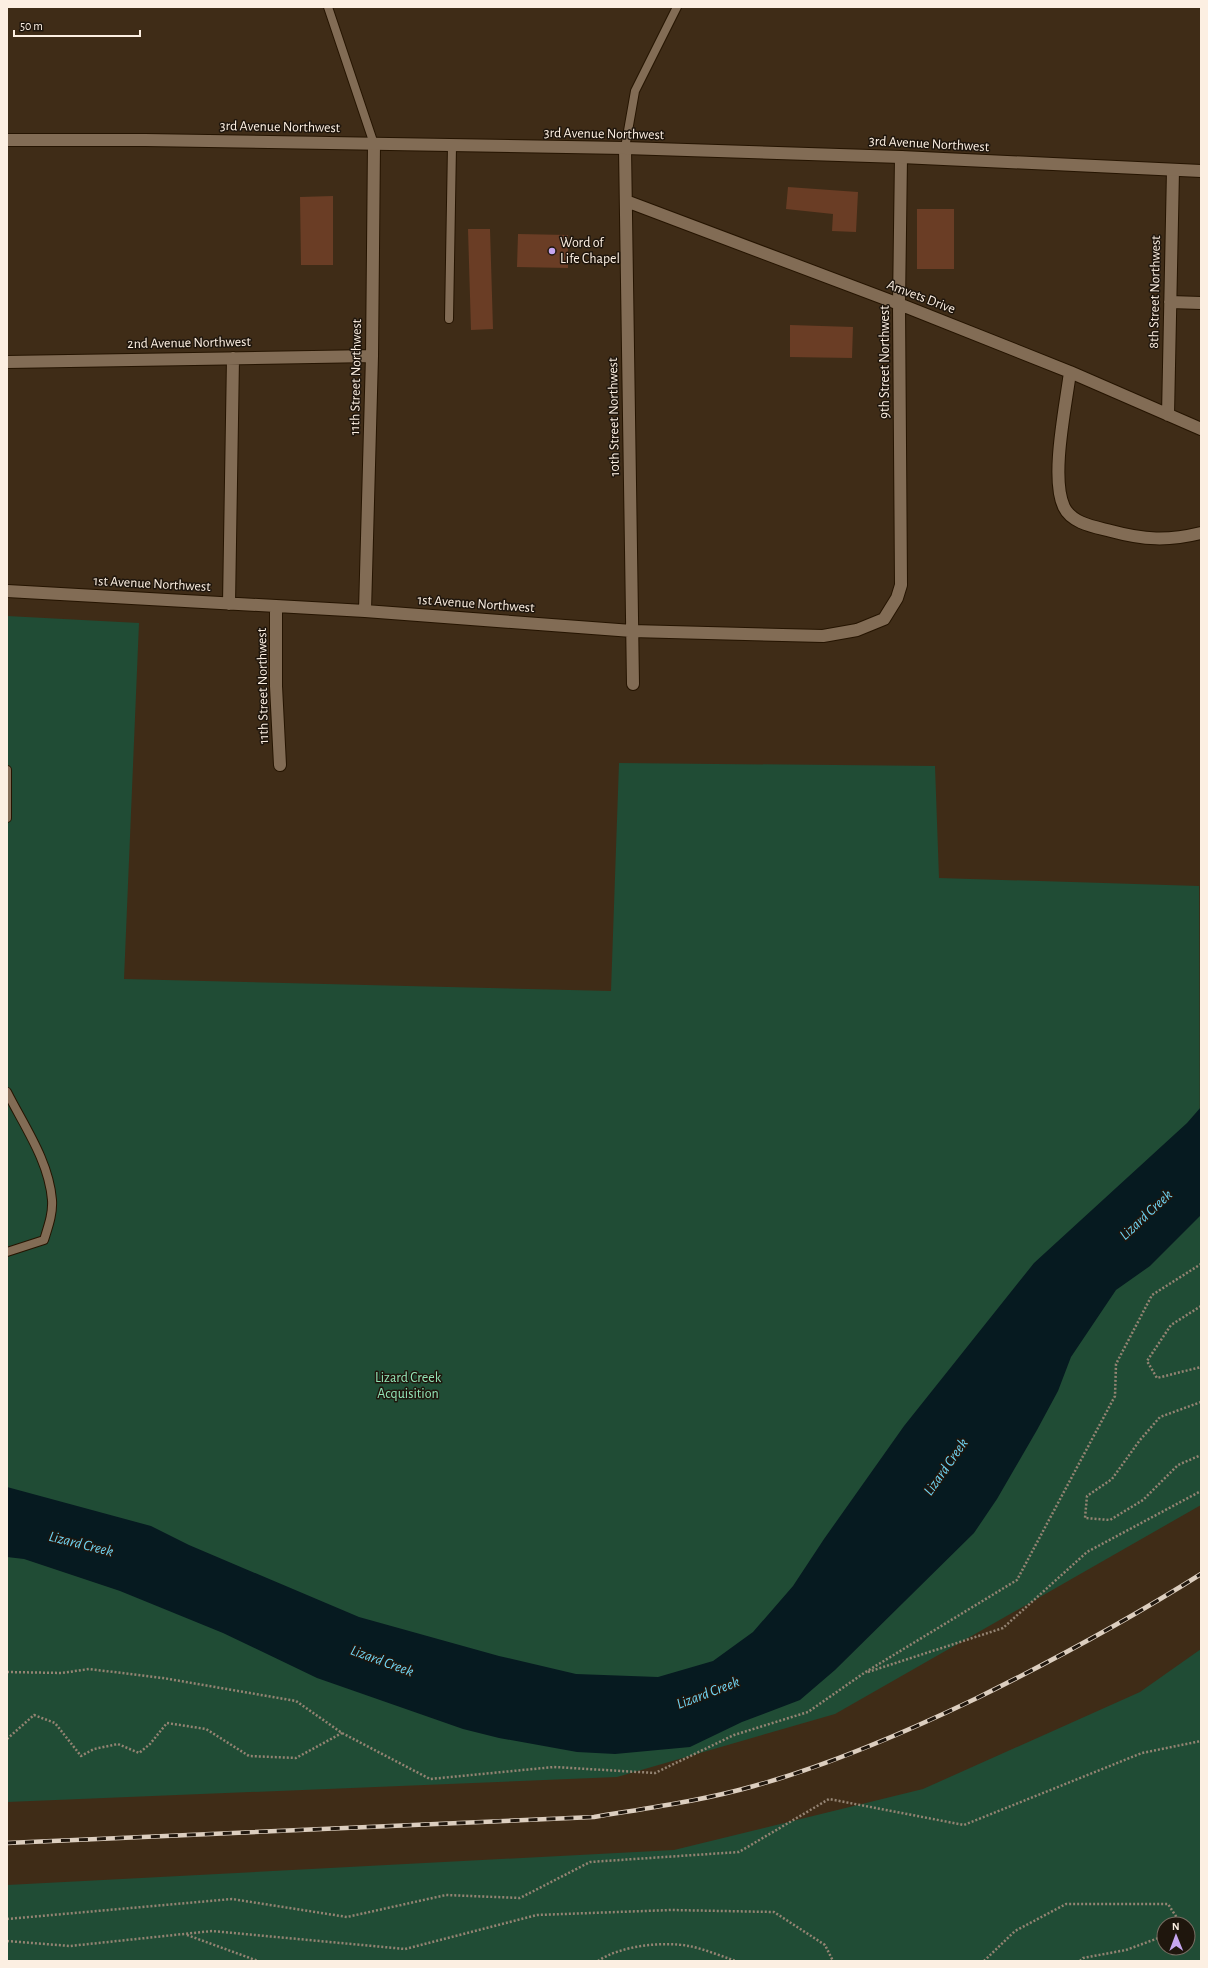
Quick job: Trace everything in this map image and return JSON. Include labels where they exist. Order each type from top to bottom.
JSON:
[{"type":"street","name":"3rd Avenue Northwest","points":[[7,140],[625,148],[901,157],[1201,171]]},
{"type":"street","name":"11th Street Northwest","points":[[365,611],[372,356],[374,144]]},
{"type":"street","name":"10th Street Northwest","points":[[625,148],[633,684]]},
{"type":"street","name":"9th Street Northwest","points":[[901,157],[899,304],[901,568]]},
{"type":"street","name":"8th Street Northwest","points":[[1168,415],[1173,170]]},
{"type":"street","name":"Amvets Drive","points":[[626,201],[899,304],[1070,372],[1201,429]]},
{"type":"street","points":[[1170,302],[1201,303]]},
{"type":"street","name":"2nd Avenue Northwest","points":[[7,362],[372,356]]},
{"type":"street","points":[[229,604],[233,358]]},
{"type":"street","points":[[1070,372],[1059,460],[1059,489],[1064,508],[1081,524],[1137,538],[1179,539],[1201,533]]},
{"type":"street","name":"1st Avenue Northwest","points":[[7,591],[365,611],[632,631],[823,636],[857,630],[884,619],[898,598],[901,585],[901,568]]},
{"type":"street","name":"11th Street Northwest","points":[[276,606],[276,686],[280,765]]},
{"type":"lane","points":[[328,7],[374,144]]},
{"type":"lane","points":[[625,148],[635,91],[677,7]]},
{"type":"lane","points":[[449,319],[452,146]]},
{"type":"lane","points":[[7,770],[7,818]]},
{"type":"lane","points":[[7,1092],[44,1164],[52,1200],[50,1221],[44,1240],[7,1252]]},
{"type":"path","points":[[7,1672],[62,1673],[88,1669],[163,1678],[296,1701],[342,1733],[430,1779],[554,1767],[655,1773],[734,1735],[808,1712],[864,1673],[1017,1580],[1115,1396],[1116,1364],[1152,1295],[1201,1264]]},
{"type":"path","points":[[1201,1306],[1171,1324],[1147,1361],[1157,1378],[1201,1367]]},
{"type":"path","points":[[1201,1402],[1160,1417],[1140,1440],[1112,1479],[1087,1496],[1085,1518],[1110,1520],[1143,1500],[1178,1466],[1201,1455]]},
{"type":"path","points":[[864,1673],[1003,1628],[1087,1552],[1201,1491]]},
{"type":"path","points":[[7,1739],[34,1715],[55,1723],[81,1756],[94,1749],[118,1744],[139,1753],[150,1744],[167,1723],[206,1729],[249,1756],[296,1758],[342,1733]]},
{"type":"path","points":[[7,1919],[232,1899],[347,1917],[446,1895],[520,1898],[590,1862],[739,1852],[829,1799],[964,1825],[1142,1753],[1201,1741]]},
{"type":"path","points":[[984,1961],[1015,1931],[1066,1904],[1168,1904],[1176,1916]]},
{"type":"path","points":[[7,1941],[70,1946],[212,1932],[405,1948],[537,1915],[671,1910],[774,1912],[824,1945],[833,1961]]},
{"type":"path","points":[[186,1934],[258,1961]]},
{"type":"path","points":[[1080,1961],[1083,1958],[1145,1944],[1156,1939]]},
{"type":"path","points":[[598,1961],[604,1957],[639,1945],[688,1946],[736,1961]]},
{"type":"green space","name":"Lizard Creek Acquisition","points":[[7,616],[139,623],[124,979],[611,991],[619,763],[935,766],[939,878],[1199,886],[1201,1505],[835,1714],[617,1777],[7,1802]]},
{"type":"green space","points":[[1201,1649],[1201,1961],[7,1961],[7,1885],[674,1850],[923,1789],[1140,1692]]},
{"type":"water","name":"Lizard Creek","points":[[1201,1107],[1201,1215],[1150,1266],[1116,1290],[1071,1357],[1058,1391],[1037,1430],[997,1499],[974,1533],[835,1670],[800,1700],[742,1722],[690,1747],[615,1754],[577,1752],[499,1738],[463,1729],[317,1678],[223,1633],[120,1591],[24,1559],[7,1557],[7,1487],[151,1526],[189,1545],[359,1617],[499,1656],[576,1674],[658,1677],[713,1661],[753,1632],[793,1586],[824,1539],[904,1426],[1034,1263],[1187,1123]]},
{"type":"building","points":[[788,187],[858,192],[856,232],[832,231],[833,214],[786,209]]},
{"type":"building","points":[[333,196],[333,265],[301,265],[300,197]]},
{"type":"building","points":[[917,209],[954,209],[954,269],[917,269]]},
{"type":"building","points":[[468,229],[490,229],[493,329],[471,330]]},
{"type":"building","points":[[518,234],[568,235],[568,268],[517,267]]},
{"type":"building","points":[[790,325],[853,327],[852,358],[790,357]]},
{"type":"railway","points":[[7,1843],[594,1817],[714,1796],[782,1778],[811,1768],[921,1724],[1033,1670],[1118,1624],[1201,1574]]},
{"type":"place","name":"Word of Life Chapel","points":[[552,251]]}]
